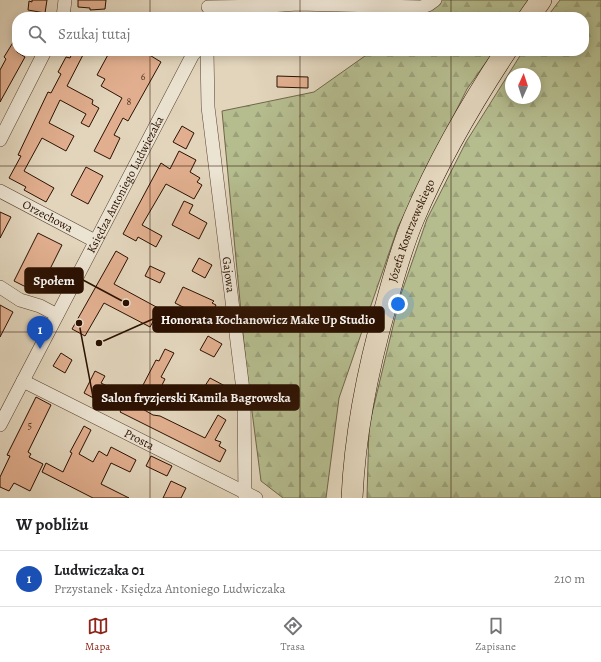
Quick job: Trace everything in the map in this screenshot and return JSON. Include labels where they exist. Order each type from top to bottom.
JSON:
[{"type":"main road","points":[[533,12],[541,0]]},
{"type":"main road","name":"Józefa Kostrzewskiego","points":[[352,498],[362,406],[379,329],[406,239],[422,200],[439,165],[461,124],[503,56]]},
{"type":"street","points":[[64,12],[65,0]]},
{"type":"street","points":[[208,8],[296,4],[421,6],[428,5],[436,0]]},
{"type":"street","points":[[0,140],[42,56]]},
{"type":"street","name":"Księdza Antoniego Ludwiczaka","points":[[0,425],[192,56]]},
{"type":"street","name":"Gajowa","points":[[207,56],[208,107],[244,398],[249,496]]},
{"type":"street","name":"Orzechowa","points":[[0,191],[95,241]]},
{"type":"street","points":[[0,287],[20,300],[40,306],[57,315]]},
{"type":"street","name":"Prosta","points":[[23,381],[249,496]]},
{"type":"green space","points":[[442,0],[529,0],[521,12],[428,12]]},
{"type":"green space","points":[[560,0],[601,0],[601,498],[367,498],[369,426],[400,297],[427,219],[466,142],[505,80],[505,104],[541,104],[541,68],[512,68],[520,56],[589,56],[589,12],[551,12]]},
{"type":"green space","points":[[365,56],[490,56],[467,89],[398,227],[339,398],[326,498],[283,498],[261,481],[246,365],[222,111],[314,92]]},
{"type":"building","points":[[32,0],[47,0],[45,12],[28,10],[29,1],[32,2]]},
{"type":"building","points":[[78,0],[106,0],[105,9],[90,10],[90,8],[78,7]]},
{"type":"building","points":[[12,44],[12,56],[25,57],[0,102],[0,70],[6,59],[4,57]]},
{"type":"building","points":[[71,56],[82,56],[67,86],[93,100],[92,104],[99,108],[89,127],[81,123],[86,114],[60,100],[49,123],[74,136],[66,151],[42,138],[24,171],[54,188],[46,202],[24,190],[26,187],[9,178],[21,156],[18,155],[48,92],[51,93],[61,74],[58,72],[66,57],[70,58]]},
{"type":"building","points":[[107,56],[151,56],[161,62],[128,121],[123,118],[114,135],[120,138],[110,159],[94,151],[122,98],[101,86],[105,79],[97,75]]},
{"type":"building","points":[[277,76],[308,77],[308,88],[277,87]]},
{"type":"building","points":[[182,126],[194,133],[186,149],[173,142]]},
{"type":"building","points":[[179,151],[196,160],[190,172],[200,178],[197,182],[202,185],[194,199],[166,184],[142,225],[162,236],[156,247],[138,237],[136,241],[123,234],[161,163],[170,169]]},
{"type":"building","points":[[86,167],[103,176],[88,204],[71,195]]},
{"type":"building","points":[[184,201],[193,205],[189,213],[207,223],[199,239],[172,225]]},
{"type":"building","points":[[0,212],[11,217],[0,238]]},
{"type":"building","points":[[38,233],[62,245],[38,293],[14,281]]},
{"type":"building","points":[[116,251],[128,258],[114,284],[160,309],[150,327],[104,303],[85,336],[72,329]]},
{"type":"building","points":[[199,258],[212,265],[205,278],[192,271]]},
{"type":"building","points":[[150,266],[165,273],[160,283],[145,276]]},
{"type":"building","points":[[183,287],[214,301],[212,303],[216,305],[209,320],[175,303]]},
{"type":"building","points":[[0,305],[13,312],[0,337]]},
{"type":"building","points":[[208,336],[222,344],[214,357],[200,350]]},
{"type":"building","points":[[165,349],[174,353],[161,377],[165,379],[157,395],[142,387],[156,360],[159,361]]},
{"type":"building","points":[[61,353],[72,360],[65,373],[53,366]]},
{"type":"building","points":[[95,371],[105,376],[101,383],[113,389],[105,404],[84,393]]},
{"type":"building","points":[[210,378],[225,386],[219,398],[203,389]]},
{"type":"building","points":[[36,397],[51,405],[28,452],[31,454],[29,457],[43,464],[30,491],[14,483],[9,491],[0,487],[0,477],[10,456],[7,455]]},
{"type":"building","points":[[127,400],[153,415],[160,416],[205,438],[218,415],[226,420],[215,440],[221,442],[219,446],[226,450],[220,462],[120,412]]},
{"type":"building","points":[[84,426],[91,430],[79,454],[93,462],[99,451],[107,456],[111,447],[136,460],[130,472],[111,463],[101,484],[129,498],[93,498],[42,472],[46,463],[63,472],[72,453],[70,452]]},
{"type":"building","points":[[151,456],[172,466],[167,476],[146,466]]},
{"type":"building","points":[[171,481],[186,488],[181,498],[163,498]]},
{"type":"place","name":"Społem","points":[[126,303]]},
{"type":"place","name":"Salon fryzjerski Kamila Bagrowska","points":[[79,323]]},
{"type":"place","name":"Honorata Kochanowicz Make Up Studio","points":[[99,343]]},
{"type":"place","name":"Ludwiczaka 01","points":[[40,349]]}]
